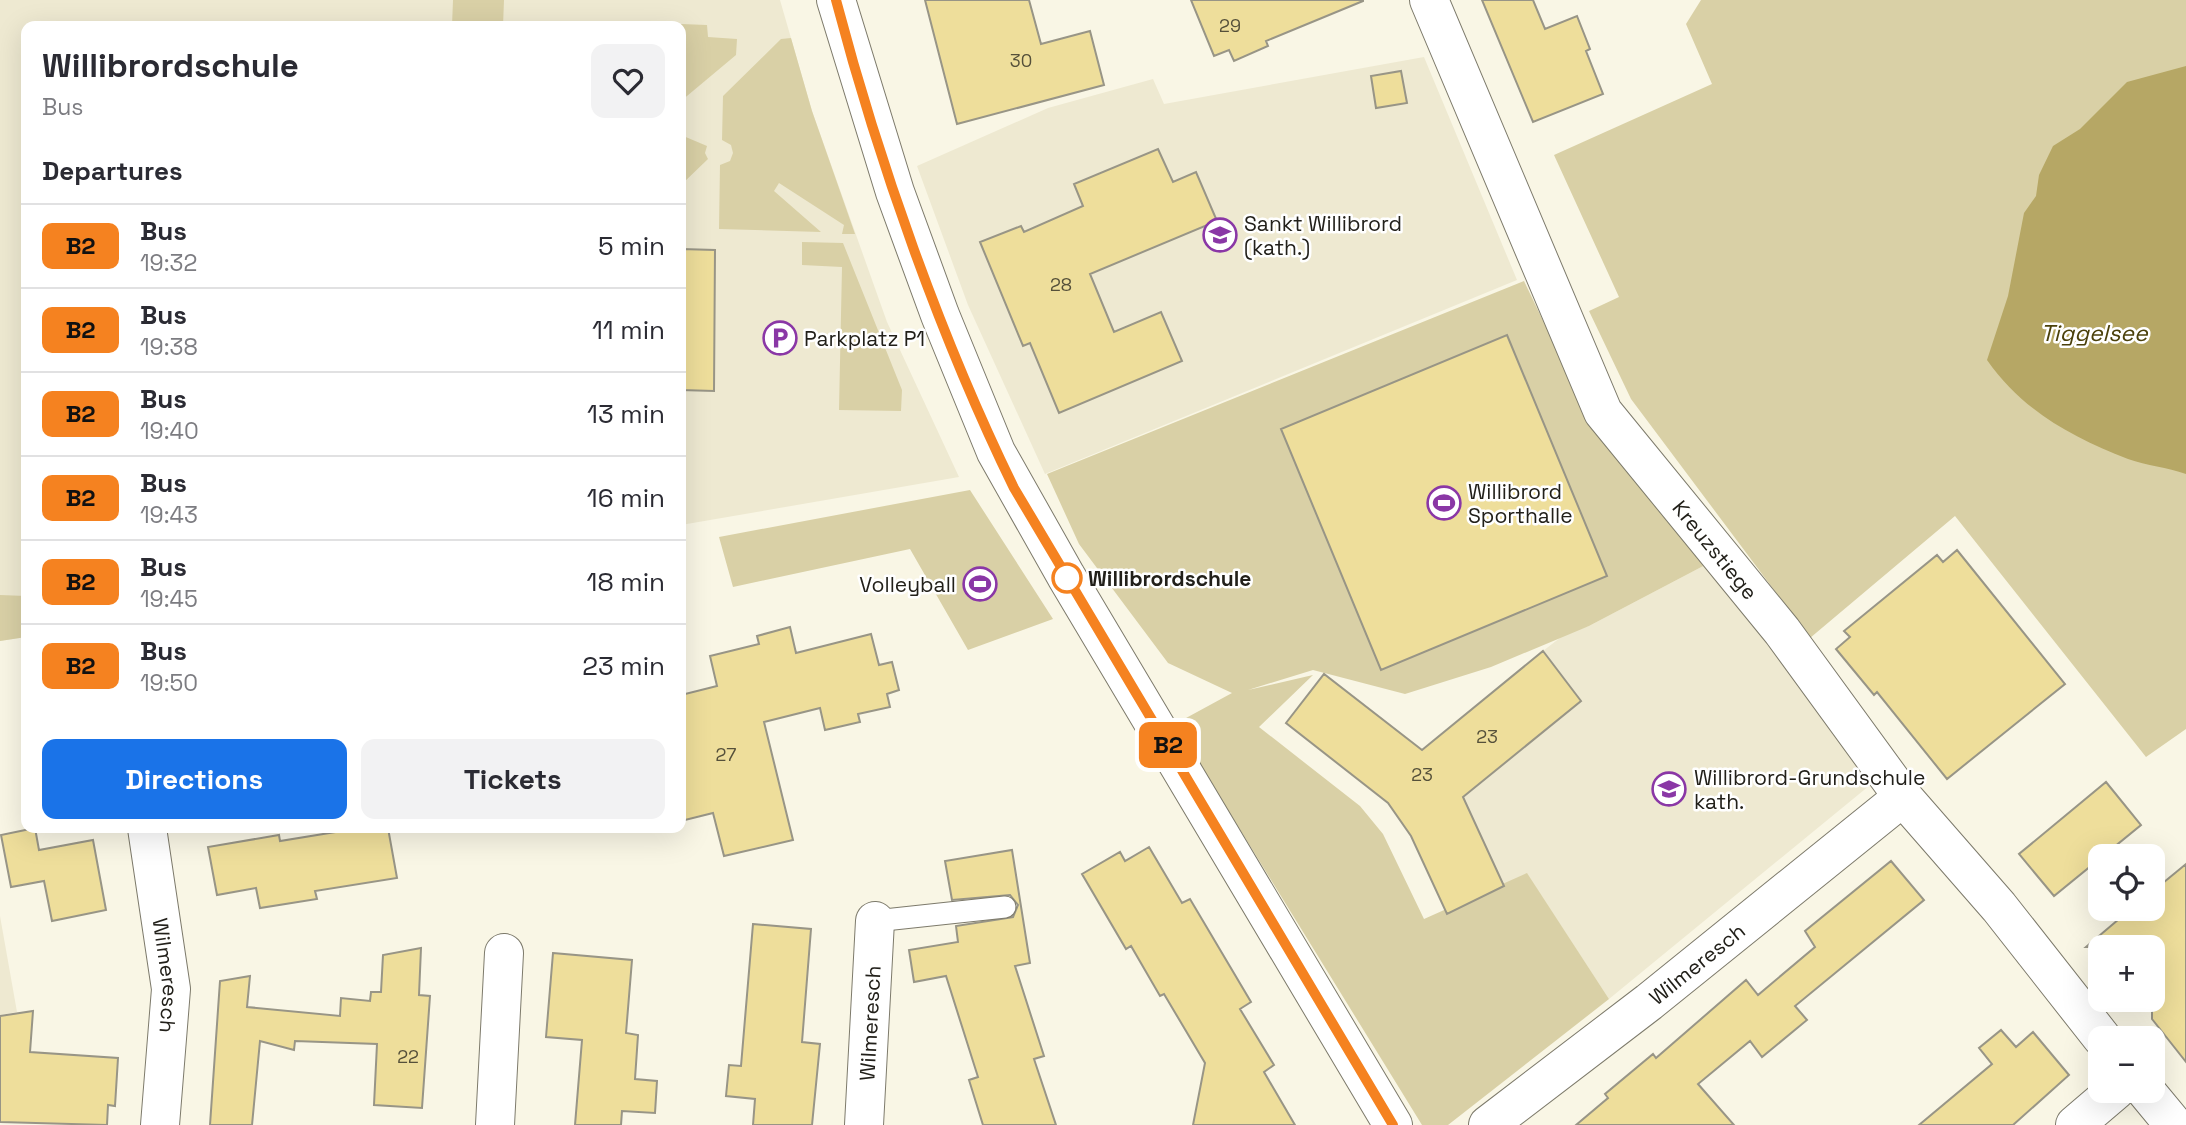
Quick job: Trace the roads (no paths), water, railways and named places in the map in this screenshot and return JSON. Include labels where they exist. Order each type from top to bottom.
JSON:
[{"type":"street","points":[[836,0],[895,192],[940,315],[1002,464],[1393,1125]]},
{"type":"street","name":"Kreuzstiege","points":[[1429,0],[1603,412],[1782,631],[1903,797],[1999,907],[2093,1026]]},
{"type":"street","name":"Wilmeresch","points":[[1488,1125],[1649,1002],[1903,797]]},
{"type":"street","name":"Wilmeresch","points":[[148,833],[171,989],[160,1125]]},
{"type":"street","name":"Wilmeresch","points":[[864,1125],[875,921]]},
{"type":"street","points":[[495,1125],[504,953]]},
{"type":"street","points":[[2075,1125],[2101,1103]]},
{"type":"street","points":[[2156,1103],[2174,1125]]},
{"type":"lane","points":[[875,921],[1005,907]]},
{"type":"water","name":"Tiggelsee","points":[[2186,66],[2186,474],[2128,459],[2068,431],[2049,420],[2016,393],[1987,360],[2008,296],[2024,213],[2036,196],[2039,175],[2053,146],[2080,129],[2127,82]]},
{"type":"place","name":"Sankt Willibrord (kath.)","points":[[1220,235]]},
{"type":"place","name":"Parkplatz P1","points":[[780,338]]},
{"type":"place","name":"Willibrord Sporthalle","points":[[1444,503]]},
{"type":"place","name":"Willibrordschule","points":[[1067,578]]},
{"type":"place","name":"Volleyball","points":[[980,584]]},
{"type":"place","name":"Willibrord-Grundschule kath.","points":[[1669,789]]}]
